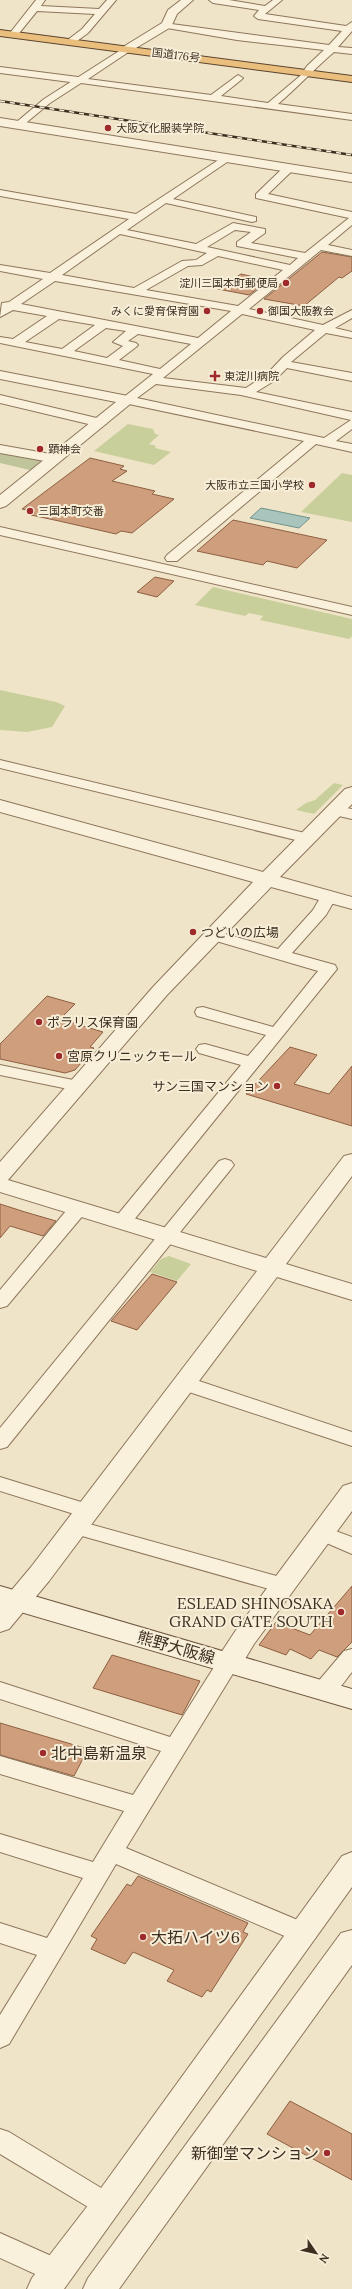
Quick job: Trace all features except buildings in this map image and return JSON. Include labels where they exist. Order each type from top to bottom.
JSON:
[{"type":"highway","name":"国道176号","points":[[0,33],[352,79]]},
{"type":"street","points":[[13,35],[41,0]]},
{"type":"street","points":[[18,126],[47,100],[167,25],[172,12],[188,0]]},
{"type":"street","points":[[213,0],[267,9]]},
{"type":"street","points":[[278,0],[258,16],[350,27]]},
{"type":"street","points":[[95,1],[111,1]]},
{"type":"street","points":[[70,42],[85,31],[111,1]]},
{"type":"street","points":[[35,8],[103,12]]},
{"type":"street","points":[[167,25],[237,37],[352,51]]},
{"type":"street","points":[[270,106],[303,78],[350,27]]},
{"type":"street","points":[[340,38],[352,40]]},
{"type":"street","points":[[0,70],[352,117]]},
{"type":"street","points":[[213,98],[238,78]]},
{"type":"street","points":[[0,122],[352,178]]},
{"type":"street","points":[[0,314],[138,217],[226,158]]},
{"type":"street","points":[[289,168],[260,196],[352,215]]},
{"type":"street","points":[[0,193],[138,217]]},
{"type":"street","points":[[165,200],[267,222],[256,230]]},
{"type":"street","points":[[0,503],[160,376],[290,268],[352,220]]},
{"type":"street","points":[[198,248],[234,226],[261,231],[242,244],[306,256]]},
{"type":"street","points":[[119,231],[290,268]]},
{"type":"street","points":[[231,255],[247,245]]},
{"type":"street","points":[[318,246],[352,253]]},
{"type":"street","points":[[136,292],[186,263],[198,263],[217,252]]},
{"type":"street","points":[[0,268],[241,310],[352,335]]},
{"type":"street","points":[[0,304],[200,342]]},
{"type":"street","points":[[248,392],[270,378],[287,358],[324,329],[352,313]]},
{"type":"street","points":[[15,343],[57,315]]},
{"type":"street","points":[[64,353],[104,324]]},
{"type":"street","points":[[109,362],[132,345],[119,342],[134,330]]},
{"type":"street","points":[[0,340],[109,362],[160,376],[248,392],[246,393],[352,416]]},
{"type":"street","points":[[283,364],[352,377]]},
{"type":"street","points":[[0,375],[128,400],[352,448]]},
{"type":"street","points":[[0,399],[101,422]]},
{"type":"street","points":[[327,442],[352,423]]},
{"type":"street","points":[[158,567],[314,439]]},
{"type":"street","points":[[0,449],[56,459]]},
{"type":"street","points":[[0,519],[352,598]]},
{"type":"street","points":[[0,531],[352,611]]},
{"type":"street","points":[[310,602],[319,600],[323,596],[320,592]]},
{"type":"street","points":[[0,764],[308,838]]},
{"type":"street","points":[[0,1176],[160,990],[212,934],[308,838],[343,812],[352,793]]},
{"type":"street","points":[[0,806],[268,878],[352,903]]},
{"type":"street","points":[[281,956],[320,912],[329,896]]},
{"type":"street","points":[[122,1222],[329,969],[281,956],[212,934]]},
{"type":"street","points":[[203,1012],[277,1033]]},
{"type":"street","points":[[205,1049],[252,1063]]},
{"type":"street","points":[[0,1070],[78,1086]]},
{"type":"street","points":[[0,1622],[9,1598],[81,1519],[352,1161]]},
{"type":"street","points":[[0,1442],[169,1236],[225,1165]]},
{"type":"street","points":[[0,1185],[352,1292]]},
{"type":"street","points":[[0,1302],[78,1209]]},
{"type":"street","points":[[184,1383],[352,1439]]},
{"type":"street","points":[[0,1484],[81,1519],[283,1585]]},
{"type":"street","points":[[0,2037],[175,1747],[229,1662],[283,1585],[352,1492]]},
{"type":"street","points":[[322,1533],[352,1546]]},
{"type":"street","name":"熊野大阪線","points":[[9,1598],[352,1699]]},
{"type":"street","points":[[324,1690],[352,1657]]},
{"type":"street","points":[[0,1690],[175,1747]]},
{"type":"street","points":[[0,1765],[139,1806]]},
{"type":"street","points":[[0,1843],[98,1874]]},
{"type":"street","points":[[112,1852],[303,1932]]},
{"type":"street","points":[[0,2246],[50,2280],[107,2204],[352,1864]]},
{"type":"street","points":[[0,1933],[53,1950]]},
{"type":"street","points":[[100,2289],[352,1942]]},
{"type":"street","points":[[0,2140],[107,2204]]},
{"type":"green space","points":[[128,424],[153,429],[155,434],[159,435],[149,444],[156,446],[155,448],[171,452],[154,465],[94,451]]},
{"type":"green space","points":[[0,453],[45,458],[30,470],[0,463]]},
{"type":"green space","points":[[342,473],[352,475],[352,522],[301,512]]},
{"type":"green space","points":[[213,587],[352,619],[352,636],[349,639],[260,620],[263,616],[249,613],[245,616],[195,605]]},
{"type":"green space","points":[[0,690],[56,702],[65,706],[52,727],[27,732],[0,730]]},
{"type":"green space","points":[[334,783],[343,785],[314,814],[296,810],[306,803],[315,800]]},
{"type":"green space","points":[[169,1256],[191,1264],[177,1281],[150,1272],[161,1259]]},
{"type":"water","points":[[261,508],[310,518],[299,528],[250,518]]},
{"type":"railway","points":[[0,101],[352,155]]},
{"type":"place","name":"大阪文化服装学院","points":[[108,128]]},
{"type":"place","name":"淀川三国本町郵便局","points":[[286,283]]},
{"type":"place","name":"みくに愛育保育園","points":[[207,311]]},
{"type":"place","name":"御国大阪教会","points":[[260,311]]},
{"type":"place","name":"東淀川病院","points":[[215,376]]},
{"type":"place","name":"顕神会","points":[[40,449]]},
{"type":"place","name":"大阪市立三国小学校","points":[[312,485]]},
{"type":"place","name":"三国本町交番","points":[[30,511]]},
{"type":"place","name":"つどいの広場","points":[[193,932]]},
{"type":"place","name":"ポラリス保育園","points":[[39,1022]]},
{"type":"place","name":"宮原クリニックモール","points":[[59,1056]]},
{"type":"place","name":"サン三国マンション","points":[[277,1086]]},
{"type":"place","name":"ESLEAD SHINOSAKA GRAND GATE SOUTH","points":[[341,1612]]},
{"type":"place","name":"北中島新温泉","points":[[43,1753]]},
{"type":"place","name":"大拓ハイツ6","points":[[143,1937]]},
{"type":"place","name":"新御堂マンション","points":[[327,2153]]}]
